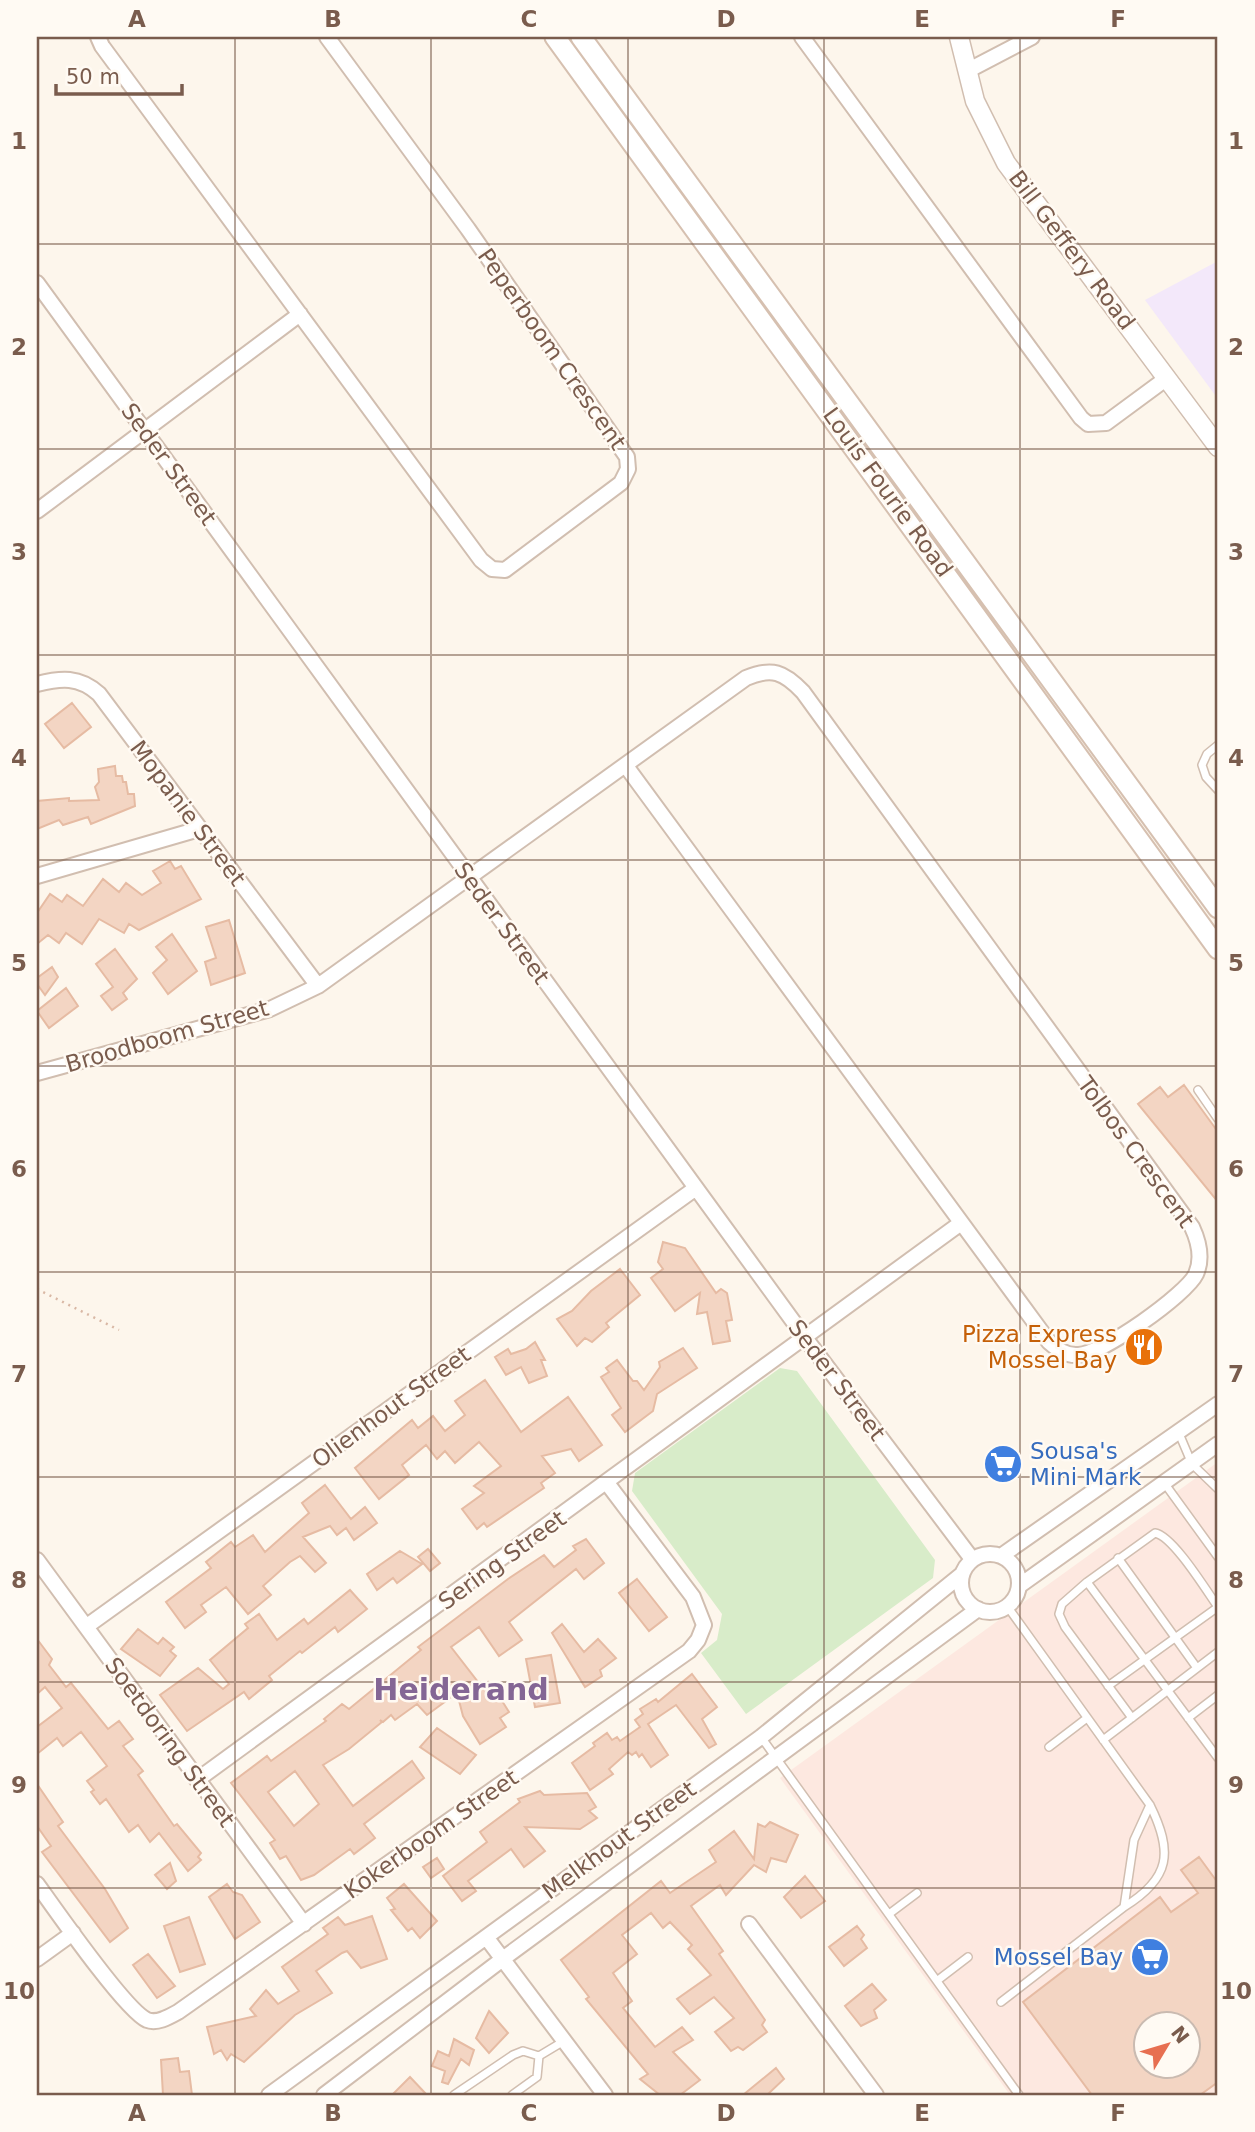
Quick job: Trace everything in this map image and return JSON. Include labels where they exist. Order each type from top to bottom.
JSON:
[{"type":"main road","name":"Louis Fourie Road","points":[[555,37],[1218,948]]},
{"type":"main road","name":"Louis Fourie Road","points":[[581,37],[1218,908]]},
{"type":"street","name":"Peperboom Crescent","points":[[98,37],[481,561],[498,571],[510,567],[625,477],[627,457],[621,443],[327,37]]},
{"type":"street","points":[[802,37],[1081,418],[1088,424],[1106,423],[1167,378]]},
{"type":"street","name":"Bill Geffery Road","points":[[959,37],[984,124],[1006,163],[1218,447]]},
{"type":"street","points":[[967,71],[1032,37]]},
{"type":"street","name":"Seder Street","points":[[37,283],[806,1339],[972,1559]]},
{"type":"street","points":[[37,511],[300,314]]},
{"type":"street","name":"Tolbos Crescent","points":[[468,875],[497,859],[746,678],[766,671],[784,673],[803,692],[1192,1227],[1199,1246],[1199,1262],[1189,1284],[1118,1339],[1092,1354],[1074,1356],[1049,1342],[626,766]]},
{"type":"street","name":"Mopanie Street","points":[[37,684],[60,678],[73,680],[93,689],[318,986]]},
{"type":"street","points":[[37,876],[199,829]]},
{"type":"street","name":"Broodboom Street","points":[[37,1073],[270,1009],[318,986],[468,875]]},
{"type":"street","name":"Olienhout Street","points":[[86,1626],[696,1188]]},
{"type":"street","name":"Sering Street","points":[[197,1780],[806,1339],[961,1223]]},
{"type":"street","points":[[1001,1556],[1218,1404]]},
{"type":"street","points":[[1019,1586],[1016,1570],[1001,1556],[992,1553],[972,1559],[961,1575],[963,1595],[978,1609],[998,1611],[1007,1606],[1019,1586],[1218,1444]]},
{"type":"street","name":"Kokerboom Street","points":[[37,1884],[134,2011],[148,2021],[158,2021],[177,2012],[304,1924],[689,1651],[698,1640],[704,1625],[693,1597],[607,1483]]},
{"type":"street","name":"Soetdoring Street","points":[[37,1560],[304,1924]]},
{"type":"street","name":"Melkhout Street","points":[[269,2095],[761,1737],[961,1575]]},
{"type":"street","name":"Melkhout Street","points":[[324,2095],[504,1958],[978,1609]]},
{"type":"street","points":[[749,1924],[876,2095]]},
{"type":"street","points":[[37,1959],[73,1933]]},
{"type":"street","points":[[486,1937],[604,2095]]},
{"type":"lane","points":[[1218,745],[1207,754],[1202,765],[1206,777],[1218,790]]},
{"type":"lane","points":[[1198,1090],[1218,1119]]},
{"type":"lane","points":[[1178,1432],[1192,1464],[1218,1489]]},
{"type":"lane","points":[[1165,1484],[1218,1557]]},
{"type":"lane","points":[[1108,1686],[1218,1607],[1162,1534],[1146,1536],[1062,1604],[1059,1614],[1108,1686],[1132,1718]]},
{"type":"lane","points":[[1118,1558],[1197,1668]]},
{"type":"lane","points":[[1087,1582],[1167,1691],[1215,1748],[1218,1758]]},
{"type":"lane","points":[[1000,2002],[1151,1888],[1160,1875],[1166,1858],[1162,1833],[1150,1805],[1007,1606]]},
{"type":"lane","points":[[1103,1740],[1218,1652]]},
{"type":"lane","points":[[1188,1718],[1218,1695]]},
{"type":"lane","points":[[1049,1747],[1087,1718]]},
{"type":"lane","points":[[761,1737],[1020,2095]]},
{"type":"lane","points":[[1124,1907],[1134,1840],[1150,1805]]},
{"type":"lane","points":[[889,1914],[918,1893]]},
{"type":"lane","points":[[938,1980],[968,1958]]},
{"type":"lane","points":[[454,2095],[513,2055],[523,2051],[539,2056],[564,2040]]},
{"type":"lane","points":[[512,2095],[537,2077],[539,2056]]},
{"type":"path","points":[[37,1289],[119,1330]]},
{"type":"shaded area","points":[[1218,261],[1218,399],[1145,300]]},
{"type":"shaded area","points":[[1218,1462],[1218,2095],[1010,2095],[780,1778]]},
{"type":"green space","points":[[780,1368],[797,1371],[935,1560],[933,1578],[746,1714],[701,1653],[717,1640],[722,1614],[632,1491],[635,1473]]},
{"type":"building","points":[[72,703],[91,727],[64,748],[45,724]]},
{"type":"building","points":[[115,766],[116,776],[122,776],[123,782],[126,782],[128,794],[134,794],[135,806],[91,824],[88,817],[63,825],[59,820],[37,829],[37,801],[69,798],[69,801],[99,800],[95,787],[99,782],[98,769]]},
{"type":"building","points":[[170,861],[175,869],[181,866],[201,899],[139,930],[129,924],[124,933],[99,919],[82,944],[66,933],[59,943],[48,935],[37,944],[37,913],[50,894],[62,902],[67,895],[83,906],[103,879],[119,892],[126,883],[142,895],[161,883],[153,871]]},
{"type":"building","points":[[229,920],[245,973],[211,985],[205,962],[216,958],[206,927]]},
{"type":"building","points":[[172,934],[197,971],[168,994],[153,973],[167,960],[156,947]]},
{"type":"building","points":[[115,949],[137,979],[123,993],[127,999],[112,1010],[101,996],[113,987],[96,964]]},
{"type":"building","points":[[52,967],[58,977],[45,995],[37,984],[37,978]]},
{"type":"building","points":[[66,988],[78,1006],[49,1028],[37,1011]]},
{"type":"building","points":[[1184,1085],[1218,1132],[1218,1202],[1138,1104],[1160,1087],[1168,1097]]},
{"type":"building","points":[[663,1242],[685,1248],[716,1293],[721,1289],[727,1293],[732,1320],[726,1321],[730,1341],[713,1344],[707,1312],[697,1314],[700,1293],[675,1311],[651,1278],[663,1269],[658,1262]]},
{"type":"building","points":[[620,1269],[640,1295],[606,1323],[609,1327],[592,1342],[585,1338],[577,1346],[557,1319],[572,1311],[591,1291]]},
{"type":"building","points":[[535,1342],[545,1360],[541,1360],[547,1376],[529,1383],[521,1367],[506,1375],[495,1357],[508,1349],[511,1354],[526,1349]]},
{"type":"building","points":[[683,1348],[697,1368],[657,1394],[653,1411],[625,1432],[612,1415],[621,1408],[601,1377],[609,1372],[606,1368],[617,1360],[633,1381],[637,1381],[644,1390],[660,1367],[659,1362]]},
{"type":"building","points":[[485,1380],[521,1432],[568,1397],[602,1445],[579,1461],[571,1449],[542,1456],[555,1473],[541,1483],[544,1488],[487,1527],[484,1523],[477,1529],[462,1509],[484,1493],[474,1486],[501,1466],[479,1442],[455,1463],[445,1451],[437,1459],[426,1445],[402,1465],[409,1475],[379,1499],[355,1468],[412,1420],[418,1428],[433,1416],[445,1431],[465,1415],[455,1401]]},
{"type":"building","points":[[325,1485],[351,1519],[365,1507],[377,1523],[354,1540],[346,1528],[337,1535],[330,1526],[303,1537],[326,1563],[315,1572],[300,1556],[290,1562],[263,1586],[271,1595],[248,1614],[226,1587],[201,1605],[206,1612],[185,1628],[166,1602],[211,1568],[206,1562],[231,1542],[235,1547],[253,1535],[265,1552],[309,1513],[302,1503]]},
{"type":"building","points":[[586,1539],[604,1563],[584,1579],[576,1569],[509,1622],[522,1640],[499,1656],[479,1627],[451,1647],[482,1687],[488,1682],[504,1704],[509,1712],[500,1718],[506,1727],[480,1744],[463,1716],[457,1693],[427,1715],[417,1704],[395,1720],[391,1715],[383,1722],[380,1720],[382,1722],[349,1749],[323,1765],[353,1806],[412,1761],[424,1778],[364,1824],[375,1838],[354,1854],[350,1849],[314,1875],[301,1880],[286,1856],[280,1859],[270,1843],[275,1840],[231,1783],[267,1756],[271,1761],[326,1721],[324,1719],[342,1704],[349,1709],[421,1650],[418,1647],[508,1579],[544,1555],[554,1567],[576,1550],[573,1546]],"holes":[[[295,1771],[319,1804],[294,1826],[268,1792]]]},
{"type":"building","points":[[428,1549],[440,1563],[430,1571],[418,1557]]},
{"type":"building","points":[[400,1551],[422,1564],[397,1583],[393,1578],[377,1590],[367,1574]]},
{"type":"building","points":[[637,1579],[667,1617],[649,1631],[619,1593]]},
{"type":"building","points":[[350,1590],[367,1609],[338,1632],[335,1627],[302,1653],[300,1651],[269,1676],[272,1680],[249,1699],[244,1692],[187,1731],[160,1695],[198,1668],[223,1689],[229,1684],[210,1660],[248,1628],[245,1624],[259,1614],[277,1640],[304,1619],[308,1624]]},
{"type":"building","points":[[562,1624],[584,1652],[598,1639],[616,1658],[600,1670],[602,1676],[585,1687],[552,1633]]},
{"type":"building","points":[[138,1629],[158,1644],[163,1638],[174,1647],[170,1651],[176,1656],[160,1676],[121,1649]]},
{"type":"building","points":[[37,1639],[52,1659],[49,1665],[66,1687],[71,1683],[108,1729],[119,1721],[133,1739],[123,1746],[143,1771],[138,1775],[174,1826],[177,1824],[201,1853],[198,1857],[201,1860],[188,1871],[159,1833],[150,1842],[138,1825],[129,1832],[106,1799],[100,1804],[87,1781],[107,1766],[81,1732],[63,1746],[57,1738],[37,1754],[37,1727],[62,1708],[45,1687],[37,1694]]},
{"type":"building","points":[[551,1655],[560,1703],[535,1707],[526,1659]]},
{"type":"building","points":[[692,1674],[717,1707],[702,1719],[716,1744],[709,1748],[676,1705],[648,1724],[668,1755],[651,1767],[642,1754],[639,1757],[636,1752],[632,1755],[628,1752],[609,1769],[613,1774],[590,1790],[572,1763],[607,1733],[612,1740],[617,1737],[620,1741],[640,1727],[635,1720],[643,1714],[640,1709],[656,1699],[658,1702]]},
{"type":"building","points":[[437,1728],[476,1755],[460,1774],[420,1747]]},
{"type":"building","points":[[37,1784],[63,1822],[58,1826],[105,1889],[128,1928],[110,1942],[42,1852],[51,1846],[37,1826]]},
{"type":"building","points":[[540,1791],[544,1795],[587,1793],[596,1807],[589,1811],[597,1818],[580,1829],[525,1827],[545,1851],[524,1867],[511,1849],[468,1881],[476,1891],[462,1901],[443,1876],[487,1842],[480,1832],[520,1802],[518,1799]]},
{"type":"building","points":[[770,1822],[798,1835],[786,1862],[771,1858],[766,1872],[754,1865],[726,1895],[720,1885],[691,1906],[723,1951],[719,1954],[765,2020],[762,2025],[767,2032],[743,2050],[738,2047],[731,2051],[715,2032],[734,2018],[714,1997],[690,2014],[677,1999],[711,1975],[688,1949],[692,1945],[670,1922],[663,1928],[651,1913],[622,1935],[637,1954],[613,1973],[632,2001],[623,2008],[655,2047],[682,2027],[693,2040],[673,2052],[700,2080],[680,2095],[660,2095],[640,2079],[648,2074],[586,1999],[589,1997],[561,1960],[661,1881],[670,1893],[716,1862],[709,1850],[734,1831],[754,1859],[758,1824],[765,1827]]},
{"type":"building","name":"Mossel Bay","points":[[1199,1857],[1218,1883],[1218,2082],[1200,2095],[1092,2095],[1023,2002],[1160,1897],[1171,1912],[1198,1893],[1181,1870]]},
{"type":"building","points":[[437,1858],[444,1869],[431,1878],[423,1867]]},
{"type":"building","points":[[170,1863],[176,1881],[167,1889],[155,1875]]},
{"type":"building","points":[[805,1876],[825,1901],[801,1918],[784,1897]]},
{"type":"building","points":[[227,1884],[233,1892],[242,1895],[260,1922],[235,1939],[209,1897]]},
{"type":"building","points":[[404,1884],[437,1921],[420,1938],[412,1928],[408,1931],[391,1910],[395,1909],[387,1898]]},
{"type":"building","points":[[372,1916],[387,1959],[361,1968],[347,1951],[342,1953],[316,1971],[332,1993],[295,2015],[244,2062],[231,2054],[227,2060],[221,2050],[214,2054],[207,2027],[256,2016],[250,2009],[266,1990],[278,2004],[299,1991],[282,1967],[328,1934],[323,1928],[338,1917],[345,1925]]},
{"type":"building","points":[[189,1917],[205,1964],[180,1972],[164,1926]]},
{"type":"building","points":[[857,1926],[864,1935],[861,1939],[867,1948],[844,1966],[829,1947]]},
{"type":"building","points":[[148,1954],[175,1986],[157,1998],[133,1965]]},
{"type":"building","points":[[872,1984],[886,2000],[874,2010],[877,2018],[861,2026],[845,2006]]},
{"type":"building","points":[[489,2011],[508,2033],[489,2053],[476,2038]]},
{"type":"building","points":[[454,2039],[474,2050],[469,2065],[461,2059],[448,2084],[442,2082],[445,2071],[432,2066],[438,2051],[449,2056]]},
{"type":"building","points":[[178,2058],[180,2072],[189,2071],[192,2095],[163,2095],[161,2060]]},
{"type":"building","points":[[776,2068],[784,2079],[767,2095],[743,2095]]},
{"type":"building","points":[[410,2077],[427,2095],[392,2095]]},
{"type":"place","name":"Pizza Express Mossel Bay","points":[[1144,1347]]},
{"type":"place","name":"Sousa's Mini Mark","points":[[1003,1464]]},
{"type":"place","name":"Mossel Bay","points":[[1150,1957]]},
{"type":"district","name":"Heiderand","points":[[461,1690]]}]
